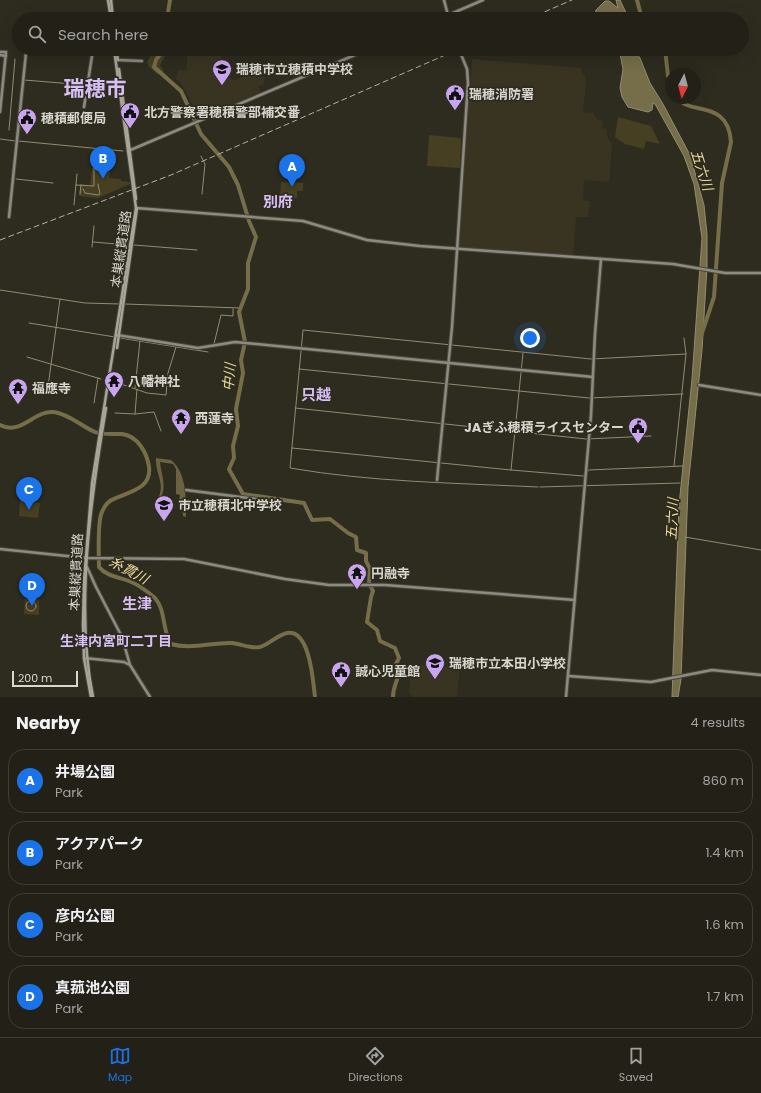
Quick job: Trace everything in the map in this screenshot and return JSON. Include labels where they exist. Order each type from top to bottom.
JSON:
[{"type":"main road","points":[[110,0],[111,12]]},
{"type":"main road","name":"本巣縦貫道路","points":[[92,697],[85,658],[83,624],[87,558],[98,449],[118,335],[137,208],[128,151],[116,56]]},
{"type":"main road","name":"本巣縦貫道路","points":[[85,658],[87,558]]},
{"type":"street","points":[[444,0],[447,12]]},
{"type":"street","points":[[455,12],[484,0]]},
{"type":"street","points":[[0,52],[6,54]]},
{"type":"street","points":[[0,55],[6,54]]},
{"type":"street","points":[[0,112],[6,54]]},
{"type":"street","points":[[10,217],[26,56]]},
{"type":"street","points":[[84,107],[92,56]]},
{"type":"street","points":[[128,151],[353,56]]},
{"type":"street","points":[[437,480],[458,249],[468,83],[466,69],[461,56]]},
{"type":"street","points":[[117,60],[142,61]]},
{"type":"street","points":[[137,208],[303,221],[373,241],[458,249],[690,266],[725,273],[761,273]]},
{"type":"street","points":[[566,697],[593,377],[601,259]]},
{"type":"street","points":[[118,335],[198,348],[235,342],[593,377]]},
{"type":"street","points":[[700,385],[761,395]]},
{"type":"street","points":[[186,490],[264,500]]},
{"type":"street","points":[[0,549],[87,558],[184,560],[312,584],[370,585],[575,600]]},
{"type":"street","points":[[88,567],[96,587],[122,637],[130,665],[150,697]]},
{"type":"street","points":[[85,658],[124,662],[130,665]]},
{"type":"street","points":[[568,676],[642,682],[662,681],[712,670],[761,675]]},
{"type":"shaded area","points":[[616,0],[620,0],[626,12],[596,12],[605,1],[609,1],[618,8]]},
{"type":"shaded area","points":[[151,56],[165,56],[160,65],[164,72],[162,75],[159,73],[158,75],[149,67],[147,62]]},
{"type":"shaded area","name":"瑞穂市立穂積中学校","points":[[187,56],[221,56],[221,75],[235,80],[247,75],[265,77],[264,84],[258,87],[261,93],[199,120],[188,95],[180,82],[176,79],[178,70],[187,70]]},
{"type":"shaded area","points":[[620,56],[638,56],[650,83],[690,155],[704,205],[707,234],[707,267],[702,350],[688,487],[681,679],[678,697],[672,697],[679,505],[692,379],[702,238],[694,184],[684,156],[655,104],[653,103],[652,110],[648,112],[628,107],[622,97],[620,88],[623,69]]},
{"type":"shaded area","points":[[472,59],[580,68],[586,79],[583,112],[593,113],[597,120],[603,121],[602,128],[607,129],[607,136],[612,145],[609,182],[584,180],[583,200],[590,201],[588,217],[576,217],[573,255],[459,248]]},
{"type":"shaded area","points":[[618,117],[651,126],[660,144],[646,141],[644,149],[625,144],[615,137]]},
{"type":"shaded area","points":[[429,135],[461,138],[460,168],[427,166]]},
{"type":"shaded area","points":[[111,161],[109,178],[121,179],[121,181],[130,182],[130,184],[98,198],[79,196],[80,184],[90,185],[92,168]]},
{"type":"shaded area","points":[[281,182],[303,183],[303,191],[297,191],[297,198],[280,197]]},
{"type":"shaded area","points":[[156,458],[171,460],[180,472],[183,479],[186,517],[183,516],[182,506],[178,504],[180,495],[176,494],[176,469],[173,464],[160,462],[164,489],[161,497],[162,502],[159,505],[155,504],[159,497],[161,486],[156,465]]},
{"type":"shaded area","points":[[20,501],[40,503],[38,518],[19,516]]},
{"type":"shaded area","points":[[25,598],[39,599],[39,615],[24,614]]},
{"type":"shaded area","name":"瑞穂市立本田小学校","points":[[411,664],[460,668],[457,697],[412,697],[409,692]]},
{"type":"waterway","name":"中川","points":[[168,12],[170,0]]},
{"type":"waterway","name":"五六川","points":[[637,0],[640,12]]},
{"type":"waterway","name":"中川","points":[[159,56],[154,67],[181,91],[201,134],[229,167],[238,185],[249,221],[256,237],[248,263],[248,289],[239,312],[245,342],[241,360],[243,373],[236,409],[238,426],[233,446],[234,458],[229,469],[243,494],[304,503],[312,520],[330,519],[348,533],[356,537],[357,550],[366,553],[366,561],[370,569],[369,583],[373,591],[367,622],[377,630],[380,641],[395,648],[399,658],[396,664],[398,669],[398,677],[393,692],[393,697]]},
{"type":"waterway","name":"五六川","points":[[666,56],[667,68]]},
{"type":"waterway","points":[[9,130],[15,59]]},
{"type":"waterway","points":[[24,80],[85,85]]},
{"type":"waterway","name":"五六川","points":[[686,104],[716,113],[723,119],[728,128],[731,142],[722,183],[714,297],[701,336]]},
{"type":"waterway","points":[[0,139],[15,141]]},
{"type":"waterway","points":[[18,141],[123,151]]},
{"type":"waterway","points":[[201,156],[205,164],[202,194]]},
{"type":"waterway","points":[[76,185],[94,186],[94,168]]},
{"type":"waterway","points":[[74,205],[77,174]]},
{"type":"waterway","points":[[16,179],[53,183]]},
{"type":"waterway","points":[[83,189],[85,193],[98,195],[100,194],[98,184]]},
{"type":"waterway","points":[[80,194],[81,185]]},
{"type":"waterway","points":[[92,247],[94,226]]},
{"type":"waterway","points":[[93,242],[128,245]]},
{"type":"waterway","points":[[134,245],[197,250]]},
{"type":"waterway","points":[[0,290],[85,303],[120,304]]},
{"type":"waterway","points":[[47,394],[60,299]]},
{"type":"waterway","points":[[125,304],[240,308]]},
{"type":"waterway","points":[[214,344],[221,315],[233,316],[233,309]]},
{"type":"waterway","points":[[29,323],[115,337]]},
{"type":"waterway","points":[[538,487],[382,479],[321,473],[290,468],[303,330],[591,359],[686,354]]},
{"type":"waterway","points":[[120,338],[208,352]]},
{"type":"waterway","points":[[674,466],[686,354],[684,338]]},
{"type":"waterway","points":[[135,388],[140,341]]},
{"type":"waterway","points":[[118,383],[147,393],[166,395],[168,373],[176,347]]},
{"type":"waterway","points":[[511,470],[523,353]]},
{"type":"waterway","points":[[27,357],[101,379]]},
{"type":"waterway","points":[[299,369],[589,398],[683,394]]},
{"type":"waterway","points":[[94,403],[98,378]]},
{"type":"waterway","points":[[135,414],[137,389]]},
{"type":"waterway","points":[[295,408],[586,439],[651,436]]},
{"type":"waterway","name":"糸貫川","points":[[0,425],[8,428],[14,427],[47,412],[54,412],[65,415],[98,433],[122,434],[133,438],[144,451],[148,462],[149,474],[147,480],[138,489],[112,500],[104,508],[99,523],[99,567],[109,574],[136,584],[155,598],[161,608],[166,633],[171,644],[178,646],[194,646],[232,643],[250,647],[260,647],[283,634],[295,634],[301,639],[309,658],[315,697]]},
{"type":"waterway","points":[[115,413],[135,414],[154,412],[161,431]]},
{"type":"waterway","points":[[292,448],[583,476],[587,476],[588,470],[684,466]]},
{"type":"waterway","points":[[540,487],[680,483]]},
{"type":"waterway","points":[[685,537],[761,550]]},
{"type":"waterway","points":[[29,601],[33,601],[35,602],[36,606],[35,610],[29,611],[26,608],[26,604],[29,601]]},
{"type":"railway","points":[[544,12],[572,0]]},
{"type":"railway","points":[[0,240],[171,175],[443,56]]},
{"type":"place","name":"瑞穂市立穂積中学校","points":[[222,86]]},
{"type":"place","name":"瑞穂消防署","points":[[455,111]]},
{"type":"place","name":"北方警察署穂積警部補交番","points":[[130,129]]},
{"type":"place","name":"穂積郵便局","points":[[27,135]]},
{"type":"place","name":"アクアパーク","points":[[103,179]]},
{"type":"place","name":"井場公園","points":[[292,187]]},
{"type":"place","name":"八幡神社","points":[[114,398]]},
{"type":"place","name":"福應寺","points":[[18,405]]},
{"type":"place","name":"西蓮寺","points":[[181,435]]},
{"type":"place","name":"JAぎふ穂積ライスセンター","points":[[638,444]]},
{"type":"place","name":"彦内公園","points":[[29,510]]},
{"type":"place","name":"市立穂積北中学校","points":[[164,522]]},
{"type":"place","name":"円融寺","points":[[357,590]]},
{"type":"place","name":"真菰池公園","points":[[32,606]]},
{"type":"place","name":"瑞穂市立本田小学校","points":[[435,680]]},
{"type":"place","name":"誠心児童館","points":[[341,688]]},
{"type":"district","name":"瑞穂市","points":[[95,88]]},
{"type":"district","name":"別府","points":[[278,201]]},
{"type":"district","name":"只越","points":[[316,394]]},
{"type":"district","name":"生津","points":[[137,603]]},
{"type":"district","name":"生津内宮町二丁目","points":[[116,641]]}]
